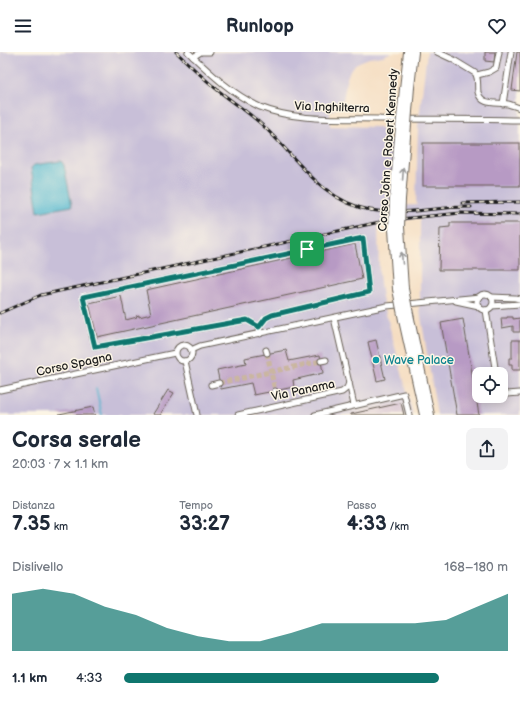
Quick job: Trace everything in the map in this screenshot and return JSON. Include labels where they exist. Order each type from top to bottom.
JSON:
[{"type":"highway","name":"Corso John e Robert Kennedy","points":[[408,52],[407,88],[401,148],[396,228],[401,289],[424,415]]},
{"type":"highway","name":"Corso John e Robert Kennedy","points":[[407,88],[414,52]]},
{"type":"highway","name":"Corso John e Robert Kennedy","points":[[406,320],[430,415]]},
{"type":"street","name":"Via Inghilterra","points":[[188,52],[219,81],[238,95],[260,107],[286,115],[330,118],[520,120]]},
{"type":"street","points":[[193,57],[201,52],[210,52]]},
{"type":"street","points":[[437,52],[452,59],[477,75],[489,72],[496,68],[498,52]]},
{"type":"street","points":[[503,104],[511,52]]},
{"type":"street","points":[[477,75],[478,92],[480,97],[486,103],[503,104],[520,108]]},
{"type":"street","points":[[259,327],[247,320],[95,347],[83,297],[363,238],[369,292],[272,315],[266,318],[259,327],[260,334]]},
{"type":"street","name":"Corso Spagna","points":[[0,390],[175,353],[177,348],[181,345],[186,345],[191,350],[200,346],[387,306],[480,297],[484,294],[491,297],[520,299]]},
{"type":"street","points":[[479,306],[478,301],[480,297]]},
{"type":"street","points":[[491,297],[493,302],[492,306]]},
{"type":"street","name":"Corso Spagna","points":[[451,300],[479,306],[486,310]]},
{"type":"street","points":[[495,367],[486,310],[492,306],[520,304]]},
{"type":"street","name":"Via Panama","points":[[238,415],[342,392],[347,388],[349,383],[334,318]]},
{"type":"street","points":[[175,353],[179,360],[185,361],[190,358],[191,350]]},
{"type":"street","points":[[185,361],[197,415]]},
{"type":"street","points":[[211,385],[219,383]]},
{"type":"street","points":[[349,383],[354,406]]},
{"type":"street","points":[[508,394],[520,393]]},
{"type":"street","points":[[315,415],[404,394],[409,415]]},
{"type":"shaded area","points":[[0,52],[392,52],[383,56],[369,58],[359,62],[350,70],[343,100],[339,107],[330,112],[330,126],[378,127],[382,130],[386,142],[397,140],[393,206],[417,205],[418,127],[427,52],[520,52],[520,415],[437,415],[420,310],[420,218],[378,224],[379,274],[382,298],[413,415],[0,415]]},
{"type":"water","points":[[61,161],[64,165],[72,206],[38,212],[31,168],[34,165]]},
{"type":"building","points":[[485,52],[495,52],[494,62],[485,61]]},
{"type":"building","points":[[517,52],[520,52],[520,91],[512,90]]},
{"type":"building","points":[[423,143],[520,143],[520,186],[423,186]]},
{"type":"building","points":[[450,223],[520,223],[520,270],[439,270],[440,228],[450,227]]},
{"type":"building","points":[[355,244],[362,279],[97,337],[89,303],[121,296],[126,320],[139,315],[139,317],[151,314],[146,290]]},
{"type":"building","points":[[513,317],[513,319],[520,318],[520,332],[513,332],[513,326],[502,328],[501,318]]},
{"type":"building","points":[[463,319],[472,373],[472,403],[477,403],[479,415],[457,415],[441,323]]},
{"type":"building","name":"Wave Palace","points":[[376,340],[385,379],[377,381],[368,342]]},
{"type":"building","points":[[512,340],[520,340],[520,370],[512,370],[512,365],[509,365],[509,358],[512,358]]},
{"type":"building","points":[[286,350],[289,361],[320,355],[323,373],[293,380],[294,387],[254,395],[251,383],[221,389],[217,370],[246,364],[245,358]]},
{"type":"building","points":[[168,390],[174,393],[161,413],[162,415],[153,414]]},
{"type":"building","points":[[401,403],[404,415],[351,415],[351,414]]},
{"type":"building","points":[[93,407],[95,415],[59,415],[59,414]]},
{"type":"waterway","points":[[96,388],[102,415]]},
{"type":"tunnel","points":[[267,353],[275,391]]},
{"type":"tunnel","points":[[219,383],[321,361]]},
{"type":"railway","points":[[176,52],[214,87],[273,135],[309,175],[322,187],[352,205],[383,212],[471,207]]},
{"type":"railway","points":[[462,203],[520,202]]},
{"type":"railway","points":[[0,313],[41,295],[389,220],[461,213],[520,214]]},
{"type":"place","name":"Wave Palace","points":[[376,360]]},
{"type":"route","points":[[363,238],[369,292],[272,315],[266,318],[259,327],[247,320],[95,347],[83,297],[307,249],[363,238]]}]
